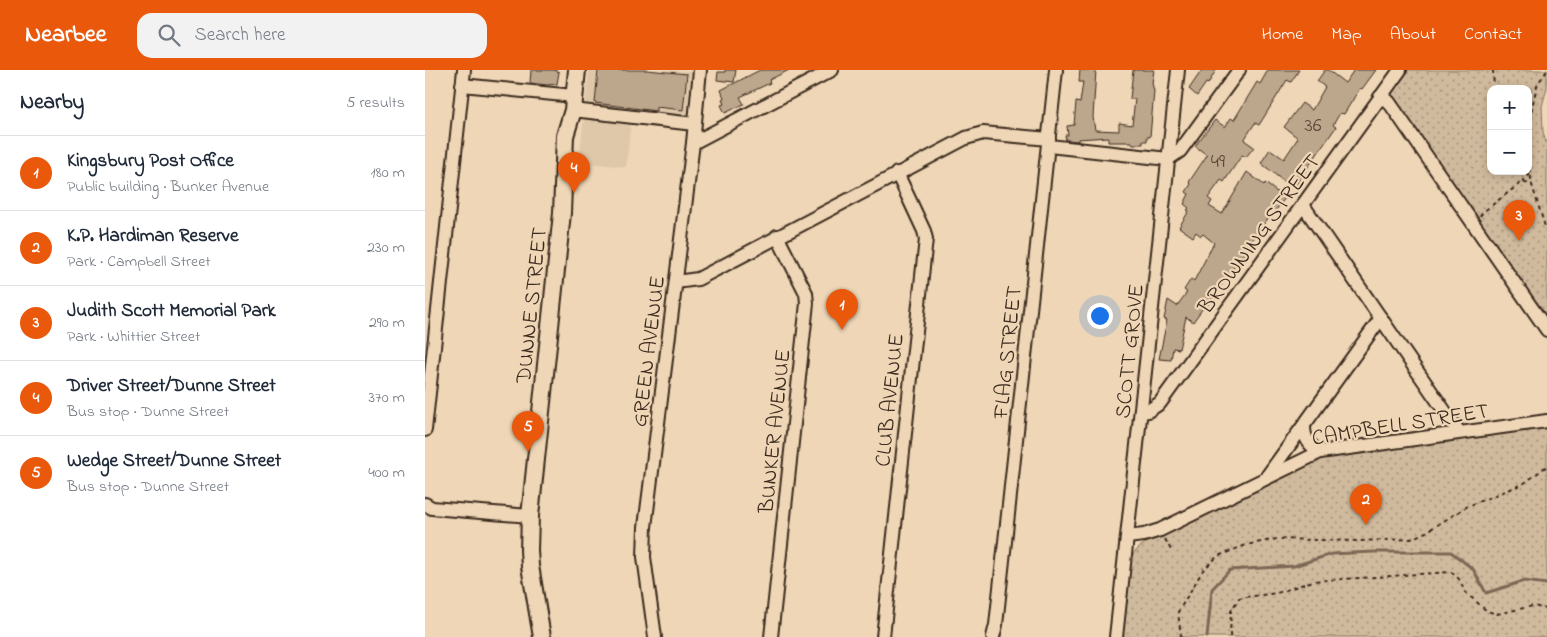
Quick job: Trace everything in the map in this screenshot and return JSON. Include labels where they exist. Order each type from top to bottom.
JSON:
[{"type":"main road","name":"DUNNE STREET","points":[[541,637],[529,550],[530,516],[562,213],[565,136],[574,103],[577,70]]},
{"type":"street","points":[[425,430],[464,70]]},
{"type":"street","name":"GREEN AVENUE","points":[[655,637],[644,556],[645,527],[693,143],[699,70]]},
{"type":"street","points":[[693,143],[832,70]]},
{"type":"street","name":"FLAG STREET","points":[[993,637],[997,615],[1056,70]]},
{"type":"street","name":"SCOTT GROVE","points":[[1116,637],[1178,70]]},
{"type":"street","points":[[676,282],[698,279],[897,173],[966,138],[983,133],[1168,159],[1180,151],[1239,70]]},
{"type":"street","name":"BROWNING STREET","points":[[1142,412],[1147,411],[1160,402],[1400,70]]},
{"type":"street","points":[[462,85],[695,124]]},
{"type":"street","points":[[1380,97],[1389,102],[1547,330]]},
{"type":"street","name":"CLUB AVENUE","points":[[883,637],[926,239],[925,231],[897,173]]},
{"type":"street","points":[[1303,206],[1459,432]]},
{"type":"street","name":"BUNKER AVENUE","points":[[771,637],[807,303],[806,293],[777,236]]},
{"type":"street","points":[[1267,477],[1381,318]]},
{"type":"street","name":"CAMPBELL STREET","points":[[1127,537],[1144,536],[1160,530],[1320,452],[1547,420]]},
{"type":"street","points":[[1304,427],[1304,435],[1307,440],[1320,452]]},
{"type":"street","points":[[425,504],[432,508],[530,516]]},
{"type":"path","points":[[1493,70],[1493,85]]},
{"type":"path","points":[[1532,108],[1538,83],[1547,71]]},
{"type":"path","points":[[1532,90],[1536,89]]},
{"type":"path","points":[[1475,224],[1483,212],[1529,175]]},
{"type":"path","points":[[1530,175],[1547,232]]},
{"type":"path","points":[[1522,182],[1532,185]]},
{"type":"path","points":[[1181,637],[1178,612],[1203,570],[1218,556],[1246,546],[1277,539],[1411,540],[1468,506],[1523,484],[1547,466]]},
{"type":"path","points":[[1160,530],[1172,552]]},
{"type":"path","points":[[1230,637],[1231,611],[1239,598],[1277,593],[1313,581],[1322,580],[1451,572],[1459,579],[1465,592],[1487,611],[1497,614],[1533,606],[1547,609]]},
{"type":"shaded area","points":[[589,70],[693,71],[687,127],[631,121],[626,167],[579,162]]},
{"type":"shaded area","points":[[1405,70],[1547,70],[1547,88],[1542,106],[1543,132],[1547,147],[1547,321],[1393,98],[1392,91]]},
{"type":"shaded area","points":[[1547,426],[1547,637],[1122,637],[1130,564],[1133,554],[1142,545],[1321,458]]},
{"type":"building","points":[[531,70],[554,70],[559,72],[557,84],[530,83]]},
{"type":"building","points":[[598,70],[647,70],[687,74],[683,110],[656,107],[656,111],[595,103]]},
{"type":"building","points":[[725,70],[736,70],[734,82],[717,80],[718,72],[725,72]]},
{"type":"building","points":[[760,70],[789,70],[769,80],[770,83],[740,97],[744,104],[725,113],[721,105],[724,104],[722,99],[724,98],[721,90]]},
{"type":"building","points":[[1080,70],[1096,70],[1093,117],[1095,130],[1119,131],[1119,123],[1132,125],[1135,99],[1130,99],[1133,70],[1154,70],[1150,137],[1147,137],[1147,141],[1143,141],[1143,144],[1108,142],[1108,137],[1078,139],[1078,141],[1066,140],[1065,135],[1068,135],[1067,126],[1074,125],[1076,102],[1080,103],[1083,82],[1079,82]]},
{"type":"building","points":[[1202,70],[1216,70],[1208,84],[1206,83],[1197,96],[1189,89]]},
{"type":"building","points":[[1268,70],[1299,70],[1291,82],[1287,80],[1259,125],[1255,123],[1244,140],[1254,147],[1246,157],[1242,155],[1224,182],[1221,180],[1208,198],[1212,201],[1209,206],[1222,214],[1247,172],[1285,198],[1250,242],[1252,244],[1207,306],[1205,305],[1193,322],[1186,317],[1179,349],[1173,348],[1171,360],[1159,359],[1167,320],[1164,319],[1168,300],[1177,306],[1187,292],[1184,290],[1191,279],[1194,281],[1214,243],[1203,234],[1201,236],[1196,232],[1193,237],[1179,227],[1189,211],[1187,210],[1189,208],[1184,204],[1189,194],[1186,192],[1191,184],[1189,182],[1207,155],[1195,146],[1215,120],[1225,127],[1231,118],[1234,120],[1257,82],[1260,84]]},
{"type":"building","points":[[1325,70],[1328,70],[1345,83],[1354,70],[1376,70],[1362,89],[1360,88],[1344,114],[1340,113],[1333,125],[1336,127],[1293,189],[1261,163],[1270,149],[1284,159],[1298,138],[1284,127],[1302,103],[1312,110],[1325,87],[1317,81]]},
{"type":"waterway","points":[[1207,637],[1212,589],[1230,570],[1294,566],[1332,554],[1451,552],[1473,569],[1486,593],[1524,581],[1547,584]]},
{"type":"place","name":"Driver Street/Dunne Street","points":[[574,193]]},
{"type":"place","name":"Judith Scott Memorial Park","points":[[1519,241]]},
{"type":"place","name":"Kingsbury Post Office","points":[[842,330]]},
{"type":"place","name":"Wedge Street/Dunne Street","points":[[528,452]]},
{"type":"place","name":"K.P. Hardiman Reserve","points":[[1366,525]]}]
